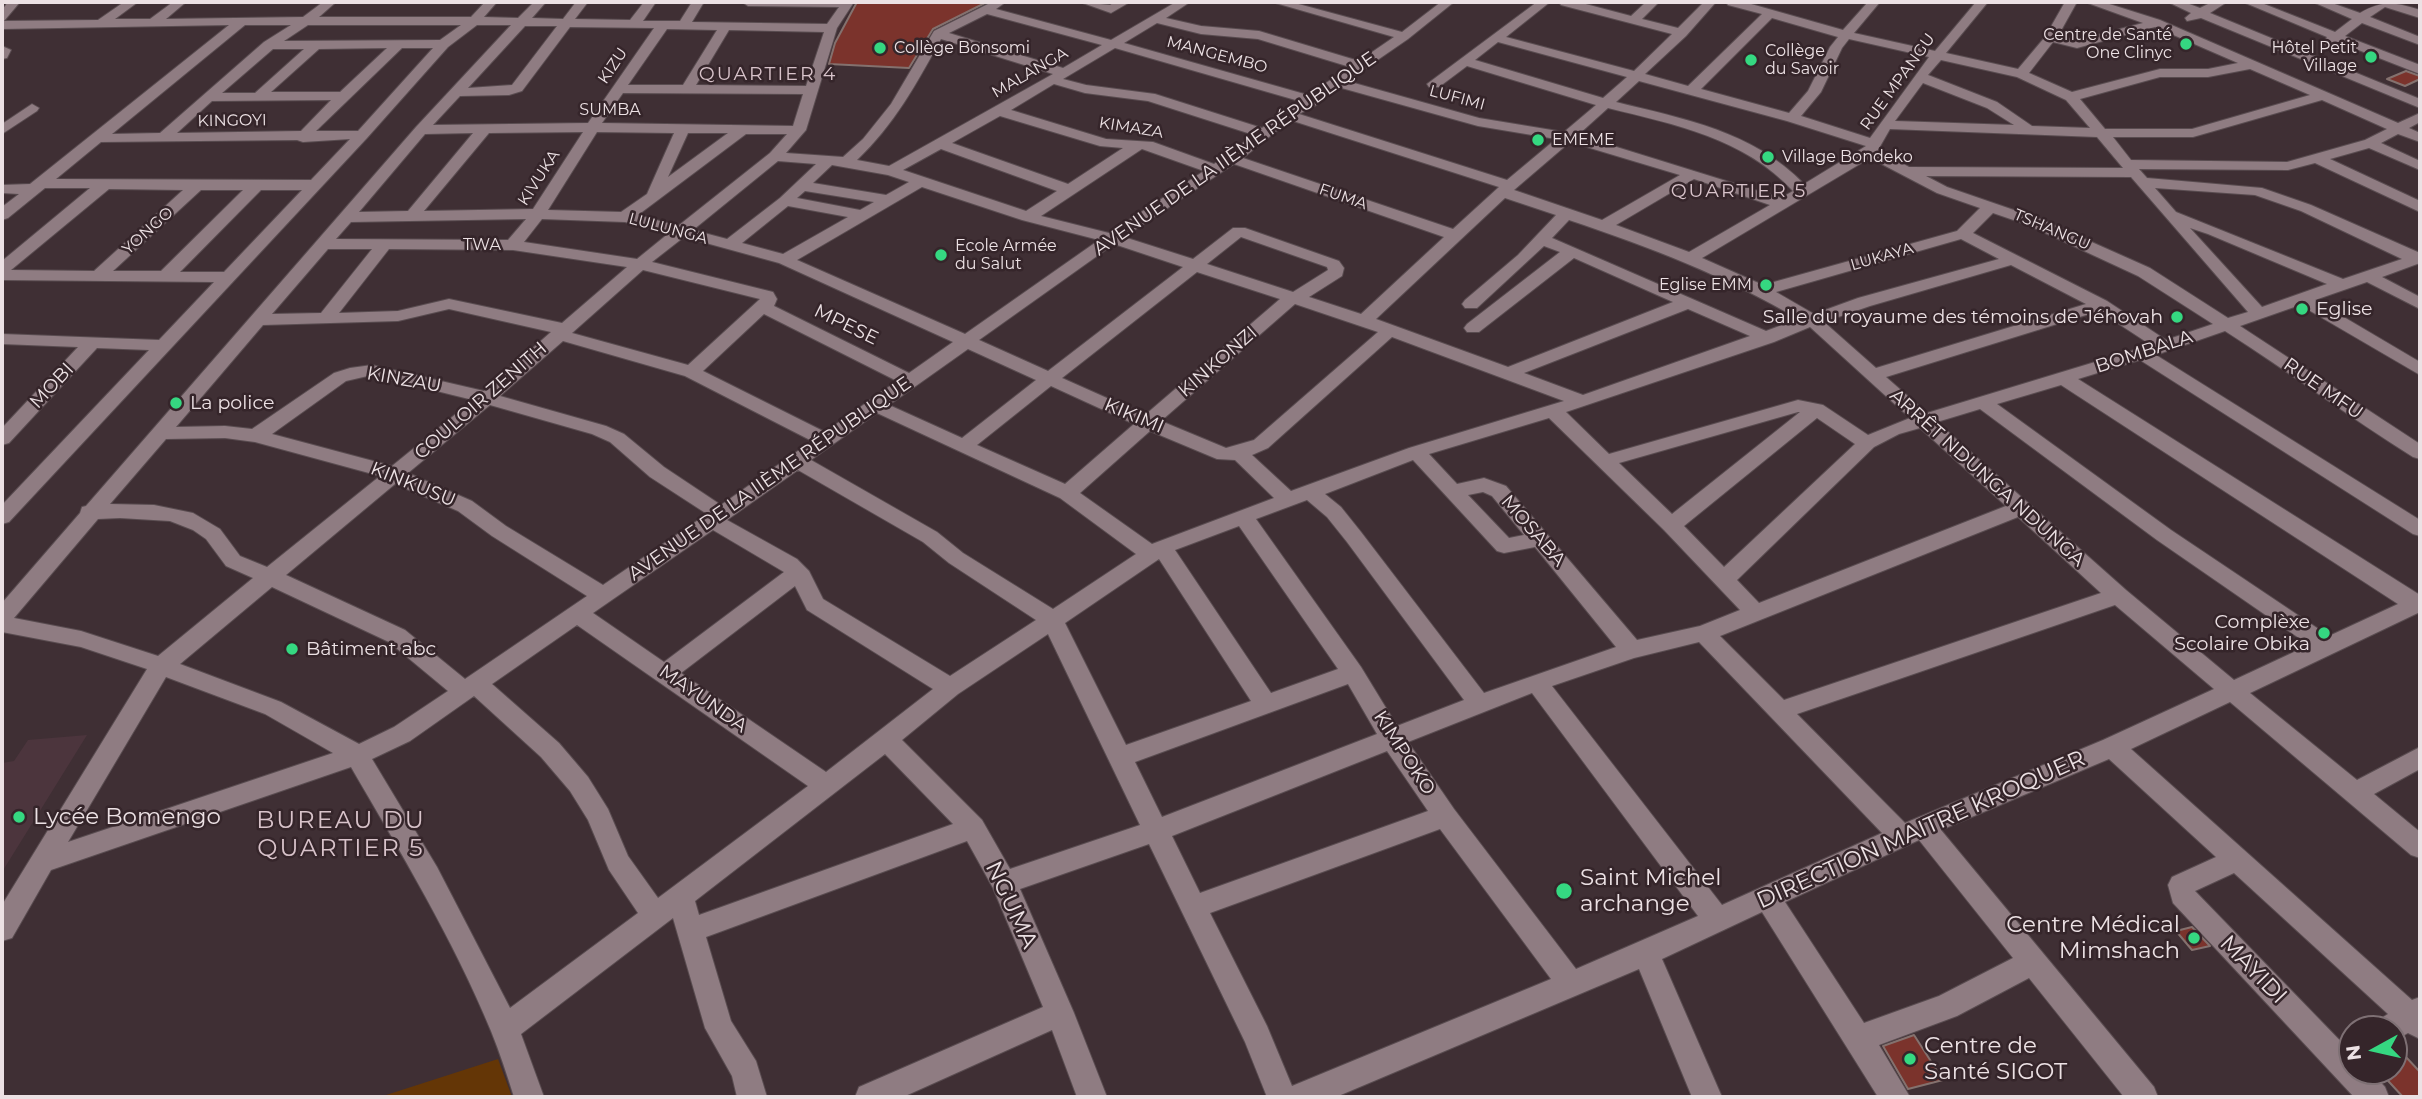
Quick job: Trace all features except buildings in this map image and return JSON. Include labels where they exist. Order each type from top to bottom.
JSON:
[{"type":"street","points":[[2,18],[14,2]]},
{"type":"street","points":[[100,24],[132,2]]},
{"type":"street","points":[[152,23],[180,2]]},
{"type":"street","name":"KINGOYI","points":[[162,139],[270,45],[303,21],[313,17],[330,2]]},
{"type":"street","points":[[478,2],[491,2]]},
{"type":"street","points":[[2,517],[362,135],[443,44],[474,21],[491,2]]},
{"type":"street","points":[[2,617],[89,512],[259,320],[421,130],[540,2]]},
{"type":"street","points":[[455,92],[509,91],[517,88],[582,2]]},
{"type":"street","points":[[634,24],[650,2]]},
{"type":"street","points":[[684,25],[698,2]]},
{"type":"street","points":[[687,89],[729,26],[749,2],[848,2]]},
{"type":"street","points":[[799,130],[831,28],[848,2]]},
{"type":"street","points":[[846,162],[868,142],[897,106],[938,34],[1001,2]]},
{"type":"street","points":[[1086,2],[1112,8],[1124,2]]},
{"type":"street","points":[[1151,2],[1178,5]]},
{"type":"street","points":[[1278,2],[1405,36]]},
{"type":"street","points":[[1312,10],[1325,2]]},
{"type":"street","name":"AVENUE DE LA IIÈME RÉPUBLIQUE","points":[[43,862],[356,754],[402,734],[876,406],[1112,238],[1232,159],[1288,116],[1405,36],[1448,2]]},
{"type":"street","points":[[1434,84],[1544,2]]},
{"type":"street","points":[[1565,2],[1682,33]]},
{"type":"street","points":[[1633,20],[1653,2]]},
{"type":"street","points":[[1364,321],[1455,235],[1682,33],[1710,2]]},
{"type":"street","points":[[1732,2],[1771,9],[1846,35],[2021,75],[2071,97],[2170,215],[2257,312]]},
{"type":"street","points":[[1792,118],[1814,92],[1829,66],[1829,57],[1874,2]]},
{"type":"street","name":"RUE MPANGU","points":[[1690,258],[1872,148],[1885,125],[1920,77],[1982,2]]},
{"type":"street","points":[[2021,75],[2050,38],[2071,2]]},
{"type":"street","points":[[2091,2],[2161,25],[2420,138]]},
{"type":"street","points":[[2174,2],[2420,104]]},
{"type":"street","points":[[2050,38],[2077,44],[2202,14],[2221,2]]},
{"type":"street","points":[[2249,2],[2420,70]]},
{"type":"street","points":[[2319,2],[2420,41]]},
{"type":"street","points":[[2284,80],[2308,58],[2383,2],[2420,14]]},
{"type":"street","name":"MALANGA","points":[[891,171],[999,111],[1178,5]]},
{"type":"street","points":[[1692,90],[1771,9]]},
{"type":"street","name":"MANGEMBO","points":[[986,10],[1111,46],[1222,73],[1313,101]]},
{"type":"street","points":[[1156,19],[1202,30],[1269,38],[1362,66]]},
{"type":"street","points":[[2,215],[242,21]]},
{"type":"street","points":[[2,25],[474,21],[831,28]]},
{"type":"street","name":"KIZU","points":[[592,128],[663,25]]},
{"type":"street","points":[[938,34],[1059,76],[1085,89],[1150,97],[1266,134]]},
{"type":"street","name":"TSHANGU","points":[[1496,38],[1792,118],[1872,148],[1903,171],[1942,190],[2035,222],[2144,272],[2187,297],[2224,326]]},
{"type":"street","name":"KINGOYI","points":[[258,97],[317,44]]},
{"type":"street","points":[[270,45],[443,44]]},
{"type":"street","points":[[303,138],[342,96],[398,45]]},
{"type":"street","points":[[1464,61],[1605,103],[1709,130],[1754,151],[1785,172],[1802,191]]},
{"type":"street","points":[[2071,97],[2160,73],[2208,73],[2250,65]]},
{"type":"street","points":[[1920,77],[1968,94],[2013,116],[2029,131]]},
{"type":"street","name":"LUFIMI","points":[[1339,83],[1478,122],[1568,137],[1780,203]]},
{"type":"street","points":[[618,89],[812,90]]},
{"type":"street","name":"KINGOYI","points":[[209,97],[342,96]]},
{"type":"street","points":[[1885,125],[2102,134],[2193,133],[2321,96]]},
{"type":"street","points":[[2,130],[32,108]]},
{"type":"street","name":"KIMAZA","points":[[999,111],[1105,143],[1148,145],[1216,170]]},
{"type":"street","points":[[1288,116],[1507,189]]},
{"type":"street","points":[[1903,171],[2134,173],[2288,166],[2370,143],[2420,117]]},
{"type":"street","name":"KIVUKA","points":[[513,245],[538,214],[592,128]]},
{"type":"street","points":[[654,193],[683,128]]},
{"type":"street","points":[[625,217],[743,129]]},
{"type":"street","name":"SUMBA","points":[[421,130],[799,130]]},
{"type":"street","points":[[414,215],[484,130]]},
{"type":"street","name":"COULOIR ZENITH","points":[[2,929],[160,667],[486,399],[640,264],[775,156],[799,130]]},
{"type":"street","name":"KINGOYI","points":[[97,138],[303,138],[362,135]]},
{"type":"street","points":[[2370,143],[2420,166]]},
{"type":"street","points":[[941,144],[1069,190]]},
{"type":"street","points":[[1028,217],[1138,145]]},
{"type":"street","points":[[775,156],[846,162],[891,171],[1028,217],[1112,238],[1364,321],[1583,401]]},
{"type":"street","name":"FUMA","points":[[1232,159],[1455,235]]},
{"type":"street","points":[[2316,159],[2420,207]]},
{"type":"street","points":[[729,245],[785,201],[829,160]]},
{"type":"street","points":[[2134,173],[2256,191],[2306,208],[2418,259]]},
{"type":"street","points":[[1603,226],[1693,174]]},
{"type":"street","points":[[785,260],[921,181]]},
{"type":"street","points":[[2,269],[104,185]]},
{"type":"street","name":"YONGO","points":[[2,189],[104,185],[313,186]]},
{"type":"street","name":"YONGO","points":[[98,276],[197,186]]},
{"type":"street","points":[[165,277],[256,186]]},
{"type":"street","points":[[802,186],[890,200]]},
{"type":"street","name":"ARRÊT NDUNGA NDUNGA","points":[[1507,189],[1690,258],[1762,291],[1813,321],[2118,596],[2420,847]]},
{"type":"street","points":[[785,201],[862,215]]},
{"type":"street","name":"LUKAYA","points":[[1762,291],[1963,234],[1991,206]]},
{"type":"street","points":[[1471,304],[1567,213]]},
{"type":"street","name":"LULUNGA","points":[[347,217],[538,214],[625,217],[785,260],[969,341]]},
{"type":"street","points":[[2170,215],[2343,285]]},
{"type":"street","name":"KINKONZI","points":[[1067,493],[1291,298],[1306,293],[1336,272],[1333,264],[1240,231],[1193,265]]},
{"type":"street","points":[[1963,234],[2101,304],[2164,346]]},
{"type":"street","points":[[1541,240],[1573,251],[1768,338]]},
{"type":"street","name":"TWA","points":[[323,244],[513,245],[640,264]]},
{"type":"street","points":[[326,318],[384,244]]},
{"type":"street","points":[[1473,328],[1573,251]]},
{"type":"street","name":"BOMBALA","points":[[1724,580],[1867,443],[1922,419],[2142,354],[2257,312],[2418,259]]},
{"type":"street","points":[[505,1030],[887,740],[950,688],[1157,550],[1416,452],[1583,401],[1864,302],[2012,260]]},
{"type":"street","name":"MPESE","points":[[640,264],[767,296],[769,299],[763,307],[910,381]]},
{"type":"street","points":[[963,446],[1193,265]]},
{"type":"street","name":"YONGO","points":[[2,275],[227,277]]},
{"type":"street","points":[[2368,276],[2420,304]]},
{"type":"street","points":[[2302,299],[2420,370]]},
{"type":"street","points":[[1509,373],[1689,302]]},
{"type":"street","points":[[259,320],[398,316],[449,304],[560,332],[691,372],[826,440]]},
{"type":"street","points":[[1873,375],[2101,304]]},
{"type":"street","points":[[691,372],[763,307]]},
{"type":"street","name":"RUE MFU","points":[[2224,326],[2296,369],[2338,401],[2420,453]]},
{"type":"street","points":[[1288,500],[1239,453],[1261,444],[1389,331]]},
{"type":"street","name":"MOBI","points":[[2,339],[162,345]]},
{"type":"street","name":"KIKIMI","points":[[969,341],[1048,379],[1224,455],[1239,453]]},
{"type":"street","name":"MOBI","points":[[5,433],[93,342]]},
{"type":"street","points":[[2142,354],[2420,529]]},
{"type":"street","name":"KINZAU","points":[[256,436],[350,373],[372,370],[430,382],[608,433],[717,517]]},
{"type":"street","points":[[2063,378],[2418,604]]},
{"type":"street","points":[[1982,402],[2164,535],[2327,646]]},
{"type":"street","points":[[876,406],[1067,493],[1157,550],[1266,705]]},
{"type":"street","points":[[1605,461],[1791,407],[1816,409],[1867,443]]},
{"type":"street","points":[[1671,525],[1816,409]]},
{"type":"street","points":[[1552,410],[1671,525],[1755,612]]},
{"type":"street","name":"KINKUSU","points":[[159,433],[225,432],[256,436],[396,474],[407,483],[465,506],[499,531],[603,596]]},
{"type":"street","points":[[1416,452],[1504,546],[1541,539]]},
{"type":"street","points":[[797,461],[930,537],[956,558],[1052,619],[1257,1035],[1282,1097]]},
{"type":"street","name":"MOSABA","points":[[1453,492],[1484,485],[1494,488],[1541,539],[1632,650]]},
{"type":"street","points":[[1310,492],[1334,512],[1354,537],[1479,704]]},
{"type":"street","points":[[1004,883],[1158,830],[1536,682],[1632,650],[1704,633],[2019,509]]},
{"type":"street","points":[[89,512],[151,512],[177,516],[212,534],[223,552],[233,561],[333,604],[397,636],[471,688],[550,750],[579,784],[599,816],[618,862],[655,916]]},
{"type":"street","points":[[717,517],[789,564],[798,573],[815,604],[950,688]]},
{"type":"street","name":"KIMPOKO","points":[[1244,518],[1353,673],[1392,739],[1445,817],[1571,984]]},
{"type":"street","points":[[665,673],[798,573]]},
{"type":"street","points":[[1778,710],[2118,596]]},
{"type":"street","name":"DIRECTION MAITRE KROQUER","points":[[1301,1097],[1646,953],[1912,831],[2112,747],[2418,604]]},
{"type":"street","name":"MAYUNDA","points":[[578,614],[827,786]]},
{"type":"street","points":[[2,624],[81,639],[273,708],[356,754],[428,875],[505,1030],[529,1097]]},
{"type":"street","points":[[1704,633],[1778,710],[1912,831],[2031,963],[2143,1097]]},
{"type":"street","points":[[1121,757],[1353,673]]},
{"type":"street","points":[[1536,682],[1717,920]]},
{"type":"street","name":"NGUMA","points":[[887,740],[973,828],[1004,883],[1060,1013],[1092,1097]]},
{"type":"street","points":[[2112,747],[2238,859],[2410,1020]]},
{"type":"street","points":[[2353,793],[2420,757]]},
{"type":"street","points":[[1193,907],[1445,817]]},
{"type":"street","points":[[691,930],[973,828]]},
{"type":"street","name":"MAYIDI","points":[[2238,859],[2188,881],[2181,886],[2181,892],[2338,1049]]},
{"type":"street","points":[[681,897],[709,1003],[719,1028],[746,1070],[752,1097]]},
{"type":"street","points":[[1767,897],[1895,1097]]},
{"type":"street","points":[[1646,953],[1707,1097]]},
{"type":"street","points":[[1858,1039],[1947,1007],[2031,963]]},
{"type":"street","points":[[870,1097],[1060,1013]]},
{"type":"shaded area","name":"Lycée Bomengo","points":[[87,735],[2,872],[2,763],[14,761],[28,740]]},
{"type":"shaded area","points":[[498,1059],[512,1097],[380,1097]]},
{"type":"place","name":"Centre de Santé One Clinyc","points":[[2186,44]]},
{"type":"place","name":"Collège Bonsomi","points":[[880,48]]},
{"type":"place","name":"Hôtel Petit Village","points":[[2371,57]]},
{"type":"place","name":"Collège du Savoir","points":[[1751,60]]},
{"type":"place","name":"EMEME","points":[[1538,140]]},
{"type":"place","name":"Village Bondeko","points":[[1768,157]]},
{"type":"place","name":"Ecole Armée du Salut","points":[[941,255]]},
{"type":"place","name":"Eglise EMM","points":[[1766,285]]},
{"type":"place","name":"Eglise","points":[[2302,309]]},
{"type":"place","name":"Salle du royaume des témoins de Jéhovah","points":[[2177,317]]},
{"type":"place","name":"La police","points":[[176,403]]},
{"type":"place","name":"Complèxe Scolaire Obika","points":[[2324,633]]},
{"type":"place","name":"Bâtiment abc","points":[[292,649]]},
{"type":"place","name":"Lycée Bomengo","points":[[19,817]]},
{"type":"place","name":"Saint Michel archange","points":[[1564,891]]},
{"type":"place","name":"Centre Médical Mimshach","points":[[2194,938]]},
{"type":"place","name":"Centre de Santé SIGOT","points":[[1910,1059]]},
{"type":"district","name":"QUARTIER 4","points":[[768,74]]},
{"type":"district","name":"QUARTIER 5","points":[[1739,191]]},
{"type":"district","name":"BUREAU DU QUARTIER 5","points":[[341,835]]}]
